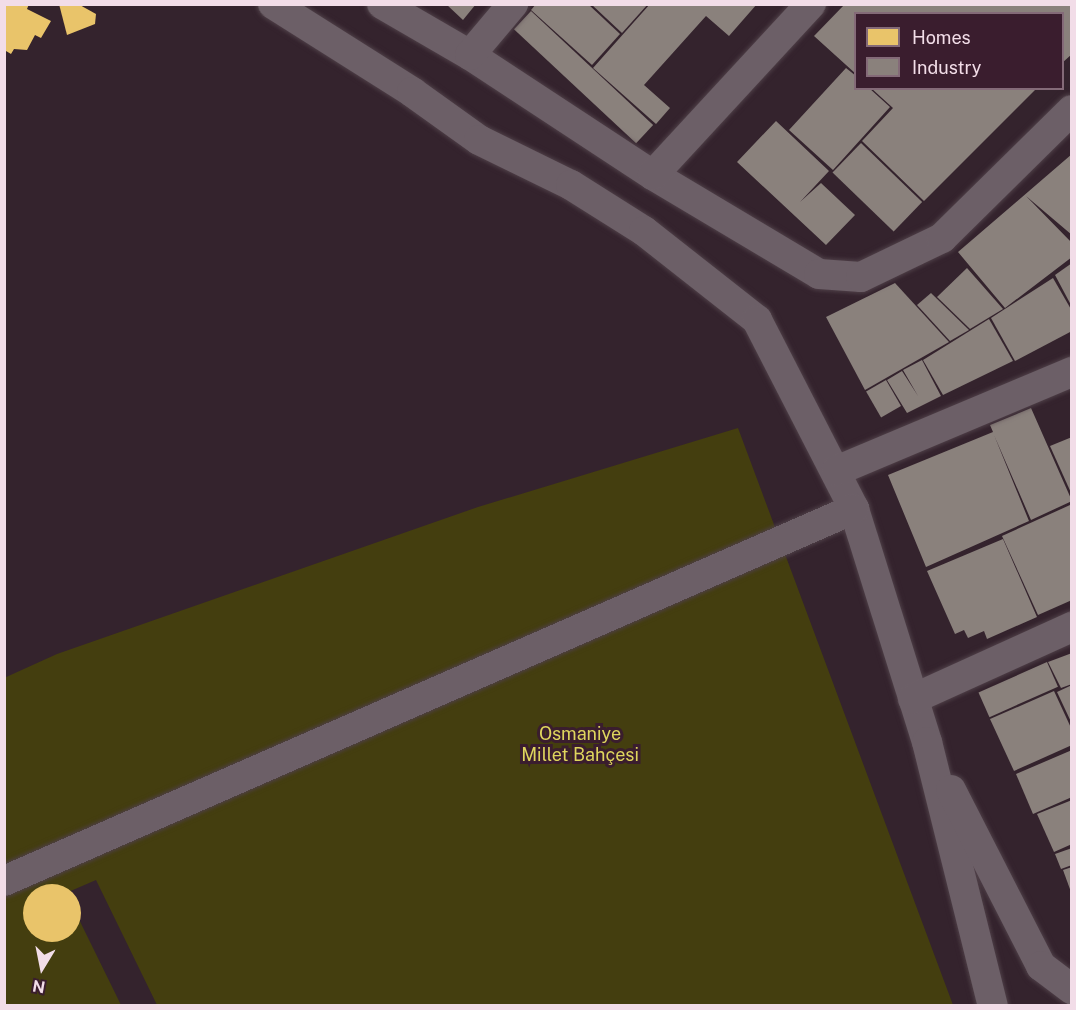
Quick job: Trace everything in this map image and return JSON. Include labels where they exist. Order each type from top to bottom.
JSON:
[{"type":"street","points":[[273,4],[412,92],[479,140],[571,185],[644,231],[757,320],[854,509],[927,742],[993,1005]]},
{"type":"street","points":[[382,4],[470,55],[652,175],[819,274],[861,277],[942,238],[1071,110]]},
{"type":"street","points":[[470,55],[513,4]]},
{"type":"street","points":[[652,175],[811,4]]},
{"type":"street","points":[[836,471],[1071,372]]},
{"type":"street","points":[[4,881],[854,509]]},
{"type":"street","points":[[913,699],[1071,627]]},
{"type":"street","points":[[927,742],[1041,966],[1071,989]]},
{"type":"green space","name":"Osmaniye Millet Bahçesi","points":[[738,428],[953,1005],[157,1005],[96,880],[66,893],[121,1005],[5,1005],[4,678],[57,654],[478,507]]},
{"type":"building: Homes","points":[[4,4],[29,4],[27,9],[51,21],[41,38],[35,35],[27,50],[14,49],[11,54],[6,51],[4,54]]},
{"type":"building: Homes","points":[[59,4],[78,4],[96,14],[95,24],[67,35]]},
{"type":"building: Homes","points":[[52,884],[68,889],[76,897],[81,913],[76,929],[68,937],[52,942],[36,937],[28,929],[23,913],[28,897],[36,889]]},
{"type":"building: Industry","points":[[446,4],[476,4],[463,20]]},
{"type":"building: Industry","points":[[536,4],[588,4],[620,34],[592,65],[531,10]]},
{"type":"building: Industry","points":[[591,4],[648,4],[622,33]]},
{"type":"building: Industry","points":[[650,4],[757,4],[729,36],[706,16],[644,85],[670,108],[656,124],[593,68]]},
{"type":"building: Industry","points":[[845,4],[1072,4],[1072,54],[1064,61],[1064,12],[854,12],[854,72],[814,36]]},
{"type":"building: Industry","points":[[531,11],[653,125],[636,143],[514,29]]},
{"type":"building: Industry","points":[[846,68],[854,74],[854,90],[871,90],[890,107],[833,170],[789,130]]},
{"type":"building: Industry","points":[[873,90],[1035,90],[924,201],[862,141],[893,108]]},
{"type":"building: Industry","points":[[776,121],[829,171],[800,202],[821,183],[855,215],[826,245],[737,162]]},
{"type":"building: Industry","points":[[861,143],[922,202],[894,232],[833,172]]},
{"type":"building: Industry","points":[[1072,154],[1072,235],[1026,196],[1072,243],[1072,257],[1005,308],[958,252]]},
{"type":"building: Industry","points":[[1072,263],[1072,307],[1055,275]]},
{"type":"building: Industry","points":[[967,268],[1003,309],[970,329],[937,297]]},
{"type":"building: Industry","points":[[1053,278],[1072,311],[1072,331],[1015,361],[991,318]]},
{"type":"building: Industry","points":[[895,283],[949,342],[865,390],[826,317]]},
{"type":"building: Industry","points":[[931,293],[969,330],[950,341],[917,305]]},
{"type":"building: Industry","points":[[989,319],[1013,361],[943,395],[923,360]]},
{"type":"building: Industry","points":[[922,360],[941,396],[907,413],[887,380],[902,371],[918,396],[903,370]]},
{"type":"building: Industry","points":[[886,380],[901,406],[881,417],[866,392]]},
{"type":"building: Industry","points":[[1031,408],[1072,501],[1031,520],[994,435],[1029,521],[926,567],[888,475],[993,432],[990,425]]},
{"type":"building: Industry","points":[[1072,437],[1072,495],[1050,446]]},
{"type":"building: Industry","points":[[1070,505],[1072,600],[1038,615],[1002,536]]},
{"type":"building: Industry","points":[[1003,539],[1037,617],[987,639],[984,631],[968,638],[964,630],[955,634],[927,571]]},
{"type":"building: Industry","points":[[1072,653],[1072,684],[1061,688],[1048,662]]},
{"type":"building: Industry","points":[[1047,662],[1058,687],[989,717],[978,693]]},
{"type":"building: Industry","points":[[1072,685],[1072,724],[1057,692]]},
{"type":"building: Industry","points":[[1054,691],[1072,730],[1072,745],[1014,771],[990,719]]},
{"type":"building: Industry","points":[[1072,750],[1072,797],[1033,814],[1016,774]]},
{"type":"building: Industry","points":[[1072,800],[1072,844],[1054,852],[1037,814]]},
{"type":"building: Industry","points":[[1072,848],[1072,865],[1061,869],[1055,854]]},
{"type":"building: Industry","points":[[1072,867],[1072,892],[1071,892],[1063,870]]}]
